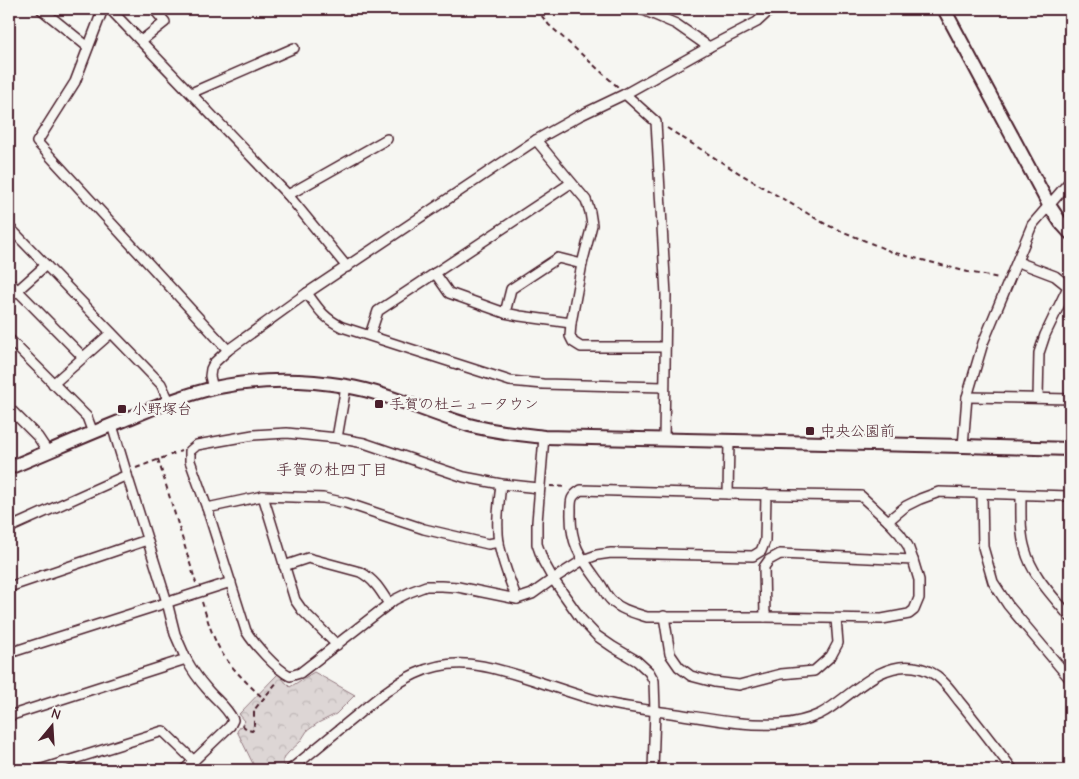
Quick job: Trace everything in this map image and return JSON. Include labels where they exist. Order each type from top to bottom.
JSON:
[{"type":"street","points":[[40,9],[88,47]]},
{"type":"street","points":[[103,9],[75,82],[37,142],[228,350]]},
{"type":"street","points":[[110,9],[288,195],[347,267]]},
{"type":"street","points":[[141,41],[165,22],[154,9]]},
{"type":"street","points":[[640,9],[676,24],[709,47]]},
{"type":"street","points":[[213,389],[210,376],[214,363],[228,350],[307,293],[536,140],[757,22],[771,9]]},
{"type":"street","points":[[944,9],[1049,205],[1070,233]]},
{"type":"street","points":[[191,93],[294,48]]},
{"type":"street","points":[[625,94],[656,122],[666,295],[664,440]]},
{"type":"street","points":[[288,195],[386,139]]},
{"type":"street","points":[[536,140],[586,200],[590,212],[592,225],[570,323],[570,336],[573,342],[581,347],[665,347]]},
{"type":"street","points":[[963,446],[967,397],[983,343],[1032,225],[1070,181]]},
{"type":"street","points":[[370,335],[378,311],[571,183]]},
{"type":"street","points":[[9,227],[161,384],[169,401]]},
{"type":"street","points":[[505,313],[512,289],[558,258],[582,264]]},
{"type":"street","points":[[1018,262],[1055,276],[1069,287],[1045,335],[1039,352],[1038,398]]},
{"type":"street","points":[[9,298],[46,265]]},
{"type":"street","points":[[435,273],[449,294],[505,313],[570,323]]},
{"type":"street","points":[[9,282],[83,357]]},
{"type":"street","points":[[307,293],[330,321],[342,327],[510,381],[542,384],[664,387]]},
{"type":"street","points":[[54,384],[111,333]]},
{"type":"street","points":[[9,339],[87,417],[93,432]]},
{"type":"street","points":[[9,468],[169,401],[235,385],[279,382],[307,382],[346,386],[368,391],[471,425],[500,432],[544,437],[1070,449]]},
{"type":"street","points":[[337,438],[346,386]]},
{"type":"street","points":[[967,397],[1070,399]]},
{"type":"street","points":[[9,408],[38,437],[48,452]]},
{"type":"street","points":[[112,425],[167,602],[175,634],[186,659],[202,683],[230,712],[233,720],[230,726],[184,770]]},
{"type":"street","points":[[540,488],[501,484],[464,477],[364,443],[337,438],[287,433],[253,435],[197,445],[190,451],[190,461],[208,508],[246,631],[253,642],[283,673],[290,676],[300,673],[394,600],[426,586],[458,587],[518,599],[532,594],[583,560],[611,552],[753,556],[761,551],[765,541],[766,494]]},
{"type":"street","points":[[544,437],[536,522],[537,544],[543,561],[553,579],[581,619],[597,636],[636,661],[649,672],[654,681],[653,770]]},
{"type":"street","points":[[728,494],[729,441]]},
{"type":"street","points":[[9,528],[127,475]]},
{"type":"street","points":[[501,484],[498,514],[499,542],[506,569],[518,599]]},
{"type":"street","points":[[581,490],[728,494],[861,496],[888,521],[908,546],[914,560],[918,580],[919,598],[914,610],[909,614],[882,619],[647,617],[628,612],[612,601],[583,560],[574,543],[570,525],[571,499],[581,490]]},
{"type":"street","points":[[888,521],[906,506],[939,492],[1070,496]]},
{"type":"street","points":[[982,494],[983,548],[993,582],[1008,605],[1070,678]]},
{"type":"street","points":[[1021,495],[1021,529],[1024,549],[1032,567],[1045,587],[1070,617]]},
{"type":"street","points":[[208,508],[263,496],[323,498],[346,503],[424,529],[488,544],[499,542]]},
{"type":"street","points":[[263,496],[295,600],[302,610],[337,645]]},
{"type":"street","points":[[9,587],[147,540]]},
{"type":"street","points":[[765,617],[764,567],[769,560],[780,554],[914,560]]},
{"type":"street","points":[[284,566],[308,558],[360,572],[378,586],[389,604]]},
{"type":"street","points":[[9,653],[231,582]]},
{"type":"street","points":[[664,616],[670,654],[679,667],[691,676],[714,682],[739,685],[781,674],[814,671],[831,656],[838,643],[836,619]]},
{"type":"street","points":[[9,716],[186,659]]},
{"type":"street","points":[[290,770],[395,686],[414,674],[449,664],[490,666],[600,701],[741,724],[761,725],[798,722],[822,713],[886,670],[914,667],[938,677],[946,685],[1013,770]]},
{"type":"street","points":[[40,770],[164,731],[194,761]]},
{"type":"path","points":[[536,9],[549,25],[625,94]]},
{"type":"path","points":[[656,122],[827,225],[892,252],[968,272],[1010,280]]},
{"type":"path","points":[[127,475],[133,469],[158,459],[184,450],[190,451]]},
{"type":"path","points":[[540,488],[546,486],[569,488],[575,494]]},
{"type":"path","points":[[233,720],[252,731],[255,726],[254,710],[283,673]]},
{"type":"green space","points":[[314,672],[355,695],[336,714],[307,731],[300,742],[283,759],[283,764],[287,768],[279,770],[274,766],[271,770],[268,767],[263,770],[256,770],[237,731],[245,721],[239,714],[278,674],[290,687]]},
{"type":"place","name":"手賀の杜ニュータウン","points":[[379,404]]},
{"type":"place","name":"小野塚台","points":[[122,409]]},
{"type":"place","name":"中央公園前","points":[[810,431]]},
{"type":"district","name":"手賀の杜四丁目","points":[[332,470]]}]
